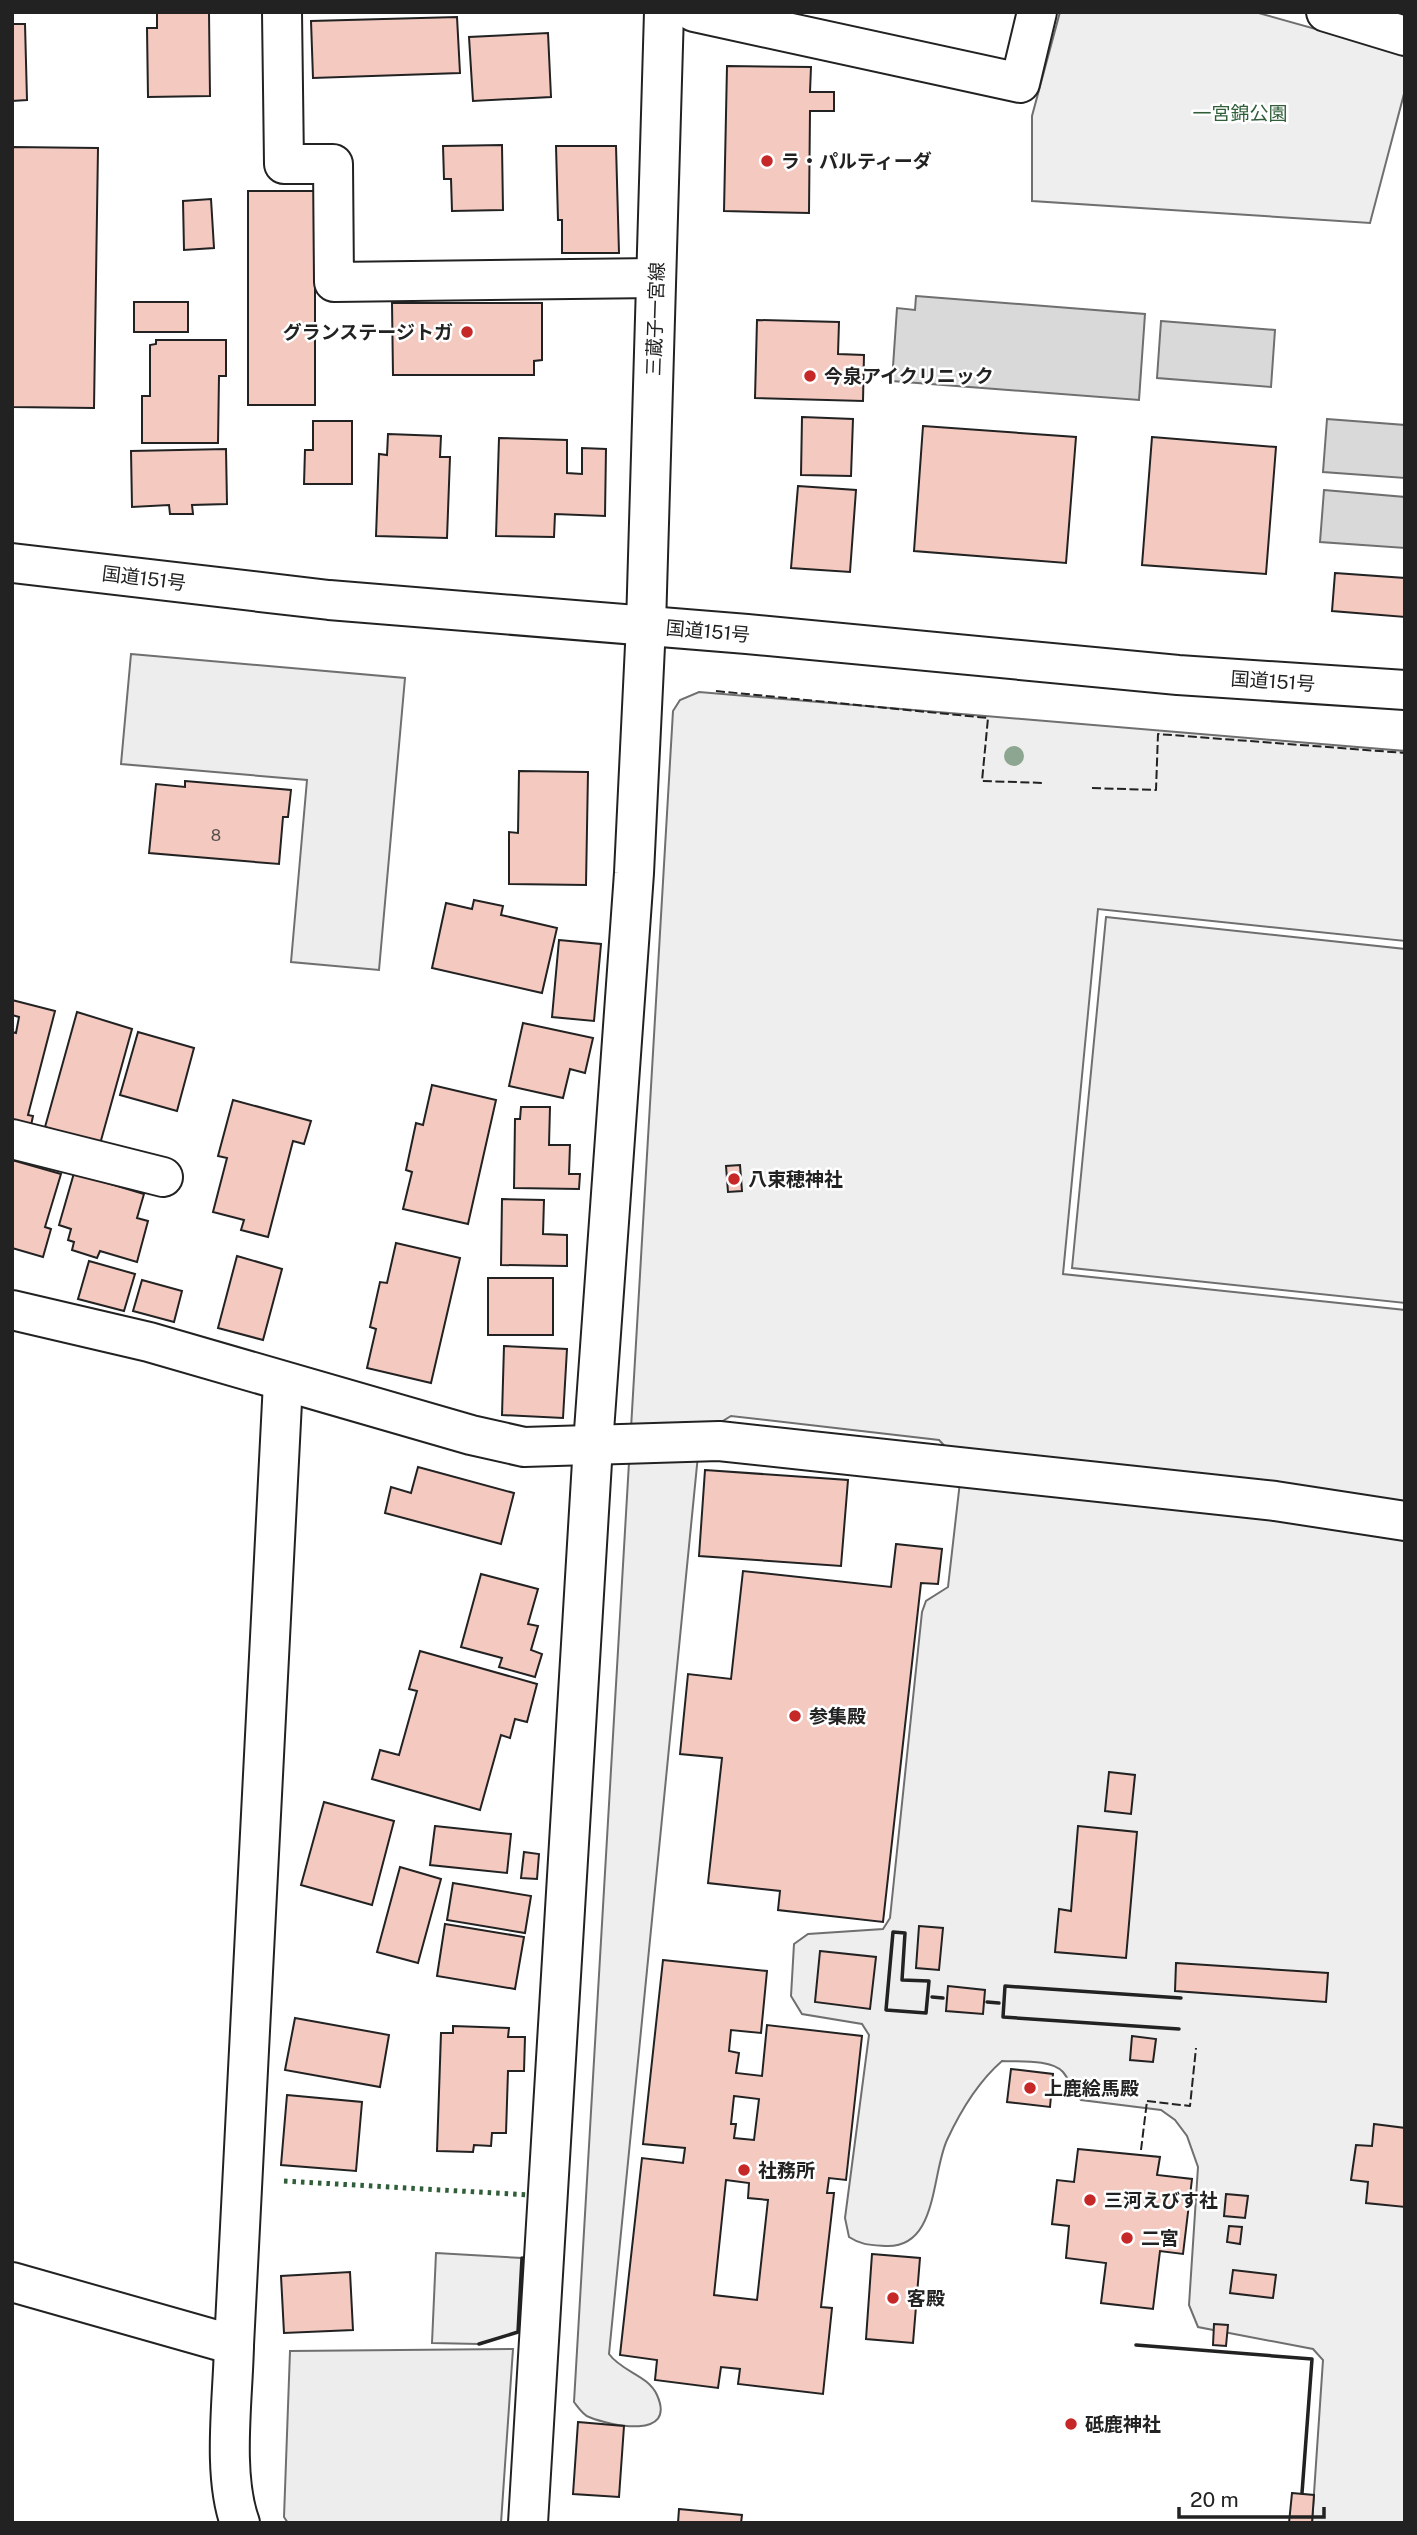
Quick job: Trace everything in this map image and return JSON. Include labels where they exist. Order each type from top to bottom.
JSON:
[{"type":"main road","points":[[282,12],[284,164],[333,164],[334,282],[656,278]]},
{"type":"main road","name":"三蔵子一宮線","points":[[528,2523],[593,1445],[634,860],[646,625],[664,12]]},
{"type":"main road","points":[[694,12],[1020,83],[1037,12]]},
{"type":"main road","points":[[1326,12],[1405,36]]},
{"type":"main road","name":"国道151号","points":[[12,563],[329,600],[646,625],[1178,675],[1405,690]]},
{"type":"main road","points":[[12,1139],[163,1177]]},
{"type":"main road","points":[[12,1310],[149,1342],[283,1382],[524,1447],[719,1441],[1261,1499],[1405,1521]]},
{"type":"main road","points":[[240,2523],[236,2510],[232,2465],[234,2345],[283,1382]]},
{"type":"main road","points":[[12,2282],[234,2345]]},
{"type":"green space","name":"一宮錦公園","points":[[1060,12],[1255,12],[1405,54],[1405,90],[1370,223],[1032,201],[1032,116]]},
{"type":"green space","points":[[699,692],[1405,751],[1405,941],[1098,909],[1063,1274],[1405,1310],[1405,2523],[1312,2523],[1323,2360],[1313,2349],[1198,2327],[1189,2305],[1198,2167],[1187,2136],[1175,2120],[1161,2110],[1081,2100],[1058,2068],[1034,2062],[1002,2061],[978,2087],[952,2129],[942,2155],[930,2207],[915,2236],[902,2244],[885,2246],[862,2243],[849,2237],[845,2218],[869,2035],[862,2024],[802,2014],[791,1996],[794,1944],[808,1934],[883,1929],[890,1918],[922,1612],[926,1601],[948,1587],[962,1464],[939,1440],[731,1416],[700,1435],[609,2354],[653,2388],[661,2409],[658,2419],[650,2424],[625,2426],[587,2416],[574,2402],[673,711],[680,700]]},
{"type":"green space","points":[[436,2253],[522,2258],[518,2332],[479,2344],[432,2343]]},
{"type":"shaded area","points":[[916,296],[1145,314],[1139,400],[892,381],[897,308],[915,310]]},
{"type":"shaded area","points":[[1161,321],[1275,330],[1271,387],[1157,378]]},
{"type":"shaded area","points":[[1327,419],[1405,425],[1405,478],[1323,472]]},
{"type":"shaded area","points":[[1324,490],[1405,497],[1405,548],[1320,542]]},
{"type":"shaded area","points":[[131,654],[405,678],[379,970],[291,962],[307,780],[121,764]]},
{"type":"shaded area","points":[[1106,917],[1405,949],[1405,1303],[1072,1268]]},
{"type":"shaded area","points":[[513,2349],[501,2523],[288,2523],[284,2517],[290,2351]]},
{"type":"building","points":[[157,12],[209,12],[210,96],[148,97],[147,28],[157,28]]},
{"type":"building","points":[[457,17],[460,73],[313,78],[311,21]]},
{"type":"building","points":[[12,24],[25,24],[27,100],[12,101]]},
{"type":"building","points":[[548,33],[551,97],[473,101],[469,37]]},
{"type":"building","name":"ラ・パルティーダ","points":[[727,66],[811,67],[810,92],[834,92],[834,111],[810,111],[809,213],[724,211]]},
{"type":"building","points":[[502,145],[503,210],[452,211],[451,179],[444,179],[443,146]]},
{"type":"building","points":[[556,146],[616,146],[619,253],[562,253],[562,220],[558,220]]},
{"type":"building","points":[[12,147],[98,148],[94,408],[12,407]]},
{"type":"building","points":[[248,191],[315,191],[315,405],[248,405]]},
{"type":"building","points":[[211,199],[214,248],[184,250],[183,201]]},
{"type":"building","points":[[134,302],[188,302],[188,332],[134,332]]},
{"type":"building","name":"グランステージトガ","points":[[392,303],[542,303],[542,360],[534,361],[534,375],[393,375]]},
{"type":"building","name":"今泉アイクリニック","points":[[757,320],[839,322],[838,354],[864,355],[863,401],[755,398]]},
{"type":"building","points":[[156,340],[226,340],[226,376],[219,376],[218,443],[142,443],[142,396],[150,396],[150,345],[156,344]]},
{"type":"building","points":[[802,417],[853,419],[851,476],[801,475]]},
{"type":"building","points":[[313,421],[352,421],[352,484],[304,484],[305,450],[313,450]]},
{"type":"building","points":[[923,426],[1076,437],[1066,563],[914,551]]},
{"type":"building","points":[[388,434],[441,436],[440,457],[450,457],[447,538],[376,536],[379,454],[387,455]]},
{"type":"building","points":[[1152,437],[1276,447],[1266,574],[1142,565]]},
{"type":"building","points":[[499,438],[567,440],[567,473],[582,474],[582,448],[606,449],[605,516],[555,514],[554,537],[496,536]]},
{"type":"building","points":[[226,449],[227,504],[192,505],[193,514],[170,514],[169,505],[132,507],[131,451]]},
{"type":"building","points":[[798,486],[856,490],[850,572],[791,568]]},
{"type":"building","points":[[1335,573],[1405,578],[1405,617],[1332,611]]},
{"type":"building","points":[[519,771],[588,772],[586,885],[509,884],[509,832],[518,833]]},
{"type":"building","points":[[185,781],[291,790],[288,817],[283,817],[279,864],[149,853],[156,784],[185,787]]},
{"type":"building","points":[[474,900],[503,906],[501,915],[557,928],[542,993],[432,968],[446,903],[472,909]]},
{"type":"building","points":[[559,940],[601,944],[594,1021],[552,1017]]},
{"type":"building","points":[[12,1000],[55,1011],[28,1115],[33,1116],[30,1130],[12,1126],[12,1032],[16,1033],[19,1017],[12,1015]]},
{"type":"building","points":[[77,1012],[132,1029],[100,1144],[45,1127]]},
{"type":"building","points":[[523,1023],[593,1038],[585,1073],[570,1069],[563,1098],[509,1086]]},
{"type":"building","points":[[138,1032],[194,1048],[177,1111],[120,1095]]},
{"type":"building","points":[[432,1085],[496,1100],[468,1224],[403,1209],[412,1172],[406,1170],[416,1123],[423,1125]]},
{"type":"building","points":[[233,1100],[311,1121],[304,1144],[293,1141],[268,1237],[241,1230],[244,1220],[213,1212],[227,1158],[218,1156]]},
{"type":"building","points":[[521,1107],[550,1107],[549,1145],[570,1145],[569,1174],[580,1174],[579,1189],[514,1188],[515,1119],[520,1119]]},
{"type":"building","points":[[12,1160],[61,1174],[45,1227],[51,1229],[43,1257],[12,1248]]},
{"type":"building","name":"八束穂神社","points":[[740,1165],[742,1191],[728,1192],[726,1166]]},
{"type":"building","points":[[74,1173],[144,1194],[137,1218],[148,1221],[137,1262],[100,1251],[97,1258],[72,1250],[74,1242],[68,1240],[71,1229],[59,1225]]},
{"type":"building","points":[[502,1199],[544,1200],[543,1234],[567,1235],[567,1266],[501,1265]]},
{"type":"building","points":[[396,1243],[460,1258],[431,1383],[367,1368],[376,1329],[370,1327],[380,1282],[387,1283]]},
{"type":"building","points":[[237,1256],[282,1269],[263,1340],[218,1328]]},
{"type":"building","points":[[89,1261],[135,1274],[124,1311],[78,1299]]},
{"type":"building","points":[[488,1278],[553,1278],[553,1335],[488,1335]]},
{"type":"building","points":[[142,1280],[182,1291],[174,1322],[133,1311]]},
{"type":"building","points":[[504,1346],[567,1349],[563,1418],[502,1415]]},
{"type":"building","points":[[418,1467],[514,1493],[501,1544],[385,1513],[391,1487],[411,1493]]},
{"type":"building","points":[[705,1470],[848,1480],[841,1566],[699,1556]]},
{"type":"building","name":"参集殿","points":[[896,1544],[942,1549],[938,1584],[921,1583],[883,1922],[778,1910],[780,1891],[708,1883],[722,1758],[680,1754],[688,1674],[731,1679],[743,1571],[891,1587]]},
{"type":"building","points":[[481,1574],[538,1589],[528,1624],[538,1626],[531,1650],[542,1654],[535,1677],[499,1667],[502,1658],[461,1647]]},
{"type":"building","points":[[420,1651],[537,1684],[527,1722],[515,1719],[510,1738],[501,1735],[480,1810],[372,1779],[380,1750],[399,1755],[417,1691],[409,1689]]},
{"type":"building","points":[[1109,1772],[1135,1775],[1131,1814],[1105,1811]]},
{"type":"building","points":[[324,1802],[394,1821],[372,1905],[301,1885]]},
{"type":"building","points":[[435,1826],[511,1834],[507,1873],[430,1865]]},
{"type":"building","points":[[1078,1826],[1137,1832],[1126,1958],[1055,1952],[1059,1909],[1071,1911]]},
{"type":"building","points":[[524,1852],[539,1854],[537,1879],[521,1878]]},
{"type":"building","points":[[400,1867],[441,1879],[418,1963],[377,1952]]},
{"type":"building","points":[[453,1883],[531,1896],[525,1933],[447,1920]]},
{"type":"building","points":[[445,1924],[524,1937],[515,1989],[437,1976]]},
{"type":"building","points":[[919,1926],[943,1928],[939,1970],[916,1968]]},
{"type":"building","points":[[820,1951],[876,1957],[870,2009],[815,2002]]},
{"type":"building","name":"社務所","points":[[663,1960],[767,1971],[761,2033],[731,2030],[729,2051],[739,2053],[736,2073],[762,2076],[767,2025],[862,2036],[846,2180],[829,2178],[827,2193],[834,2193],[821,2307],[832,2308],[823,2394],[738,2384],[740,2369],[721,2367],[718,2388],[655,2380],[657,2360],[620,2355],[642,2158],[683,2163],[685,2148],[643,2144]],"holes":[[[734,2096],[759,2099],[754,2140],[734,2138],[736,2124],[731,2124]],[[726,2180],[749,2183],[748,2198],[768,2200],[757,2300],[714,2295]]]},
{"type":"building","points":[[1176,1963],[1328,1973],[1326,2002],[1175,1991]]},
{"type":"building","points":[[948,1986],[985,1990],[983,2014],[946,2011]]},
{"type":"building","points":[[295,2018],[389,2035],[380,2087],[285,2070]]},
{"type":"building","points":[[453,2026],[509,2028],[508,2037],[525,2037],[524,2071],[508,2071],[506,2133],[492,2133],[491,2146],[474,2145],[473,2152],[437,2151],[441,2033],[453,2033]]},
{"type":"building","points":[[1132,2036],[1156,2039],[1153,2062],[1130,2060]]},
{"type":"building","name":"上鹿絵馬殿","points":[[1011,2069],[1053,2074],[1050,2107],[1007,2102]]},
{"type":"building","points":[[287,2095],[362,2102],[356,2171],[281,2165]]},
{"type":"building","points":[[1374,2124],[1405,2128],[1405,2207],[1366,2203],[1368,2182],[1351,2180],[1356,2145],[1372,2146]]},
{"type":"building","name":"二宮","points":[[1078,2149],[1160,2157],[1157,2175],[1192,2179],[1183,2254],[1160,2251],[1153,2309],[1101,2303],[1106,2263],[1066,2258],[1069,2226],[1052,2224],[1057,2180],[1074,2182]]},
{"type":"building","points":[[1226,2194],[1248,2196],[1245,2218],[1224,2216]]},
{"type":"building","points":[[1229,2226],[1242,2227],[1240,2244],[1227,2242]]},
{"type":"building","name":"客殿","points":[[872,2254],[920,2258],[913,2343],[866,2339]]},
{"type":"building","points":[[1233,2270],[1276,2275],[1273,2298],[1230,2293]]},
{"type":"building","points":[[350,2272],[353,2330],[284,2333],[281,2276]]},
{"type":"building","points":[[1214,2324],[1228,2325],[1226,2346],[1213,2345]]},
{"type":"building","points":[[578,2422],[624,2426],[619,2497],[573,2494]]},
{"type":"building","points":[[1292,2493],[1314,2495],[1312,2523],[1289,2523]]},
{"type":"building","points":[[679,2509],[742,2515],[741,2523],[678,2523]]},
{"type":"hedge","points":[[284,2181],[530,2195]]},
{"type":"fence","points":[[716,691],[988,718],[982,781],[1045,783]]},
{"type":"fence","points":[[1092,788],[1156,790],[1158,734],[1405,753]]},
{"type":"fence","points":[[1147,2101],[1190,2106],[1196,2048]]},
{"type":"fence","points":[[1141,2150],[1147,2101]]},
{"type":"wall","points":[[893,1932],[905,1933],[902,1980],[929,1981],[926,2013],[886,2010],[893,1932]]},
{"type":"wall","points":[[1179,2029],[1003,2017],[1005,1986],[1181,1998]]},
{"type":"wall","points":[[932,1997],[943,1998]]},
{"type":"wall","points":[[987,2002],[999,2003]]},
{"type":"wall","points":[[479,2344],[518,2332],[522,2258]]},
{"type":"wall","points":[[1136,2345],[1312,2359],[1302,2493]]},
{"type":"place","name":"ラ・パルティーダ","points":[[767,161]]},
{"type":"place","name":"グランステージトガ","points":[[467,332]]},
{"type":"place","name":"今泉アイクリニック","points":[[810,376]]},
{"type":"place","name":"八束穂神社","points":[[734,1179]]},
{"type":"place","name":"参集殿","points":[[795,1716]]},
{"type":"place","name":"上鹿絵馬殿","points":[[1030,2088]]},
{"type":"place","name":"社務所","points":[[744,2170]]},
{"type":"place","name":"三河えびす社","points":[[1090,2200]]},
{"type":"place","name":"二宮","points":[[1127,2238]]},
{"type":"place","name":"客殿","points":[[893,2298]]},
{"type":"place","name":"砥鹿神社","points":[[1071,2424]]}]
